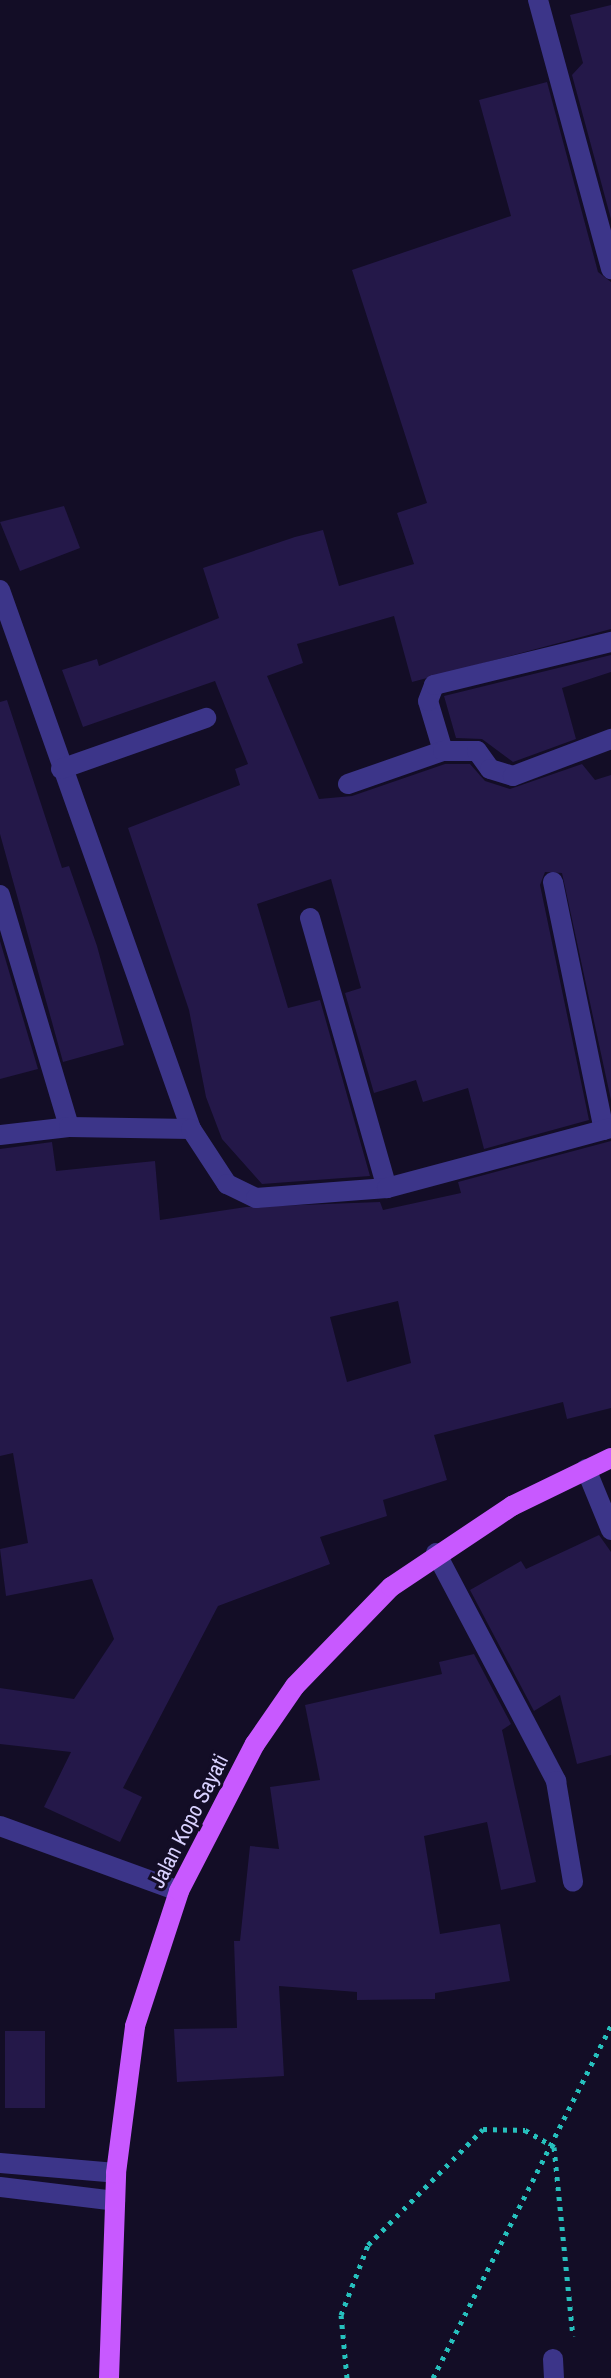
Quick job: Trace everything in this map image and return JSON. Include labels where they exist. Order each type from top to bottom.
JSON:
[{"type":"main road","name":"Jalan Kopo Sayati","points":[[109,2378],[116,2173],[135,2026],[179,1891],[255,1744],[295,1686],[391,1587],[436,1553],[611,1458]]},
{"type":"street","points":[[538,0],[611,269]]},
{"type":"street","points":[[0,590],[191,1129],[239,1195],[387,1188],[608,1129],[553,882]]},
{"type":"street","points":[[443,751],[428,701],[434,685],[611,642]]},
{"type":"street","points":[[61,769],[206,718]]},
{"type":"street","points":[[348,784],[443,751],[477,751],[490,769],[513,776],[611,739]]},
{"type":"street","points":[[0,895],[69,1127]]},
{"type":"street","points":[[310,918],[387,1188]]},
{"type":"street","points":[[0,1135],[69,1127],[191,1129]]},
{"type":"street","points":[[586,1469],[611,1530]]},
{"type":"street","points":[[436,1553],[556,1781],[573,1882]]},
{"type":"street","points":[[0,1826],[179,1891]]},
{"type":"street","points":[[0,2163],[116,2173]]},
{"type":"street","points":[[0,2187],[115,2201]]},
{"type":"path","points":[[433,2378],[554,2147],[611,2025]]},
{"type":"path","points":[[347,2378],[341,2315],[368,2245],[483,2129],[525,2130],[554,2147]]},
{"type":"path","points":[[554,2147],[574,2347]]},
{"type":"building","points":[[611,5],[611,219],[572,75],[583,63],[570,15]]},
{"type":"building","points":[[547,82],[598,272],[611,282],[611,629],[412,682],[394,616],[297,644],[303,663],[267,676],[319,799],[352,796],[445,764],[470,764],[485,781],[510,789],[582,764],[595,780],[611,775],[611,1100],[562,873],[545,872],[540,885],[589,1120],[484,1149],[468,1088],[423,1102],[416,1080],[374,1093],[345,993],[361,988],[331,879],[257,904],[288,1008],[320,1000],[370,1176],[262,1184],[222,1139],[206,1097],[189,1010],[128,828],[240,785],[235,769],[248,764],[215,681],[83,727],[62,670],[97,659],[99,666],[219,618],[203,568],[295,537],[323,530],[339,586],[414,564],[397,513],[427,503],[352,270],[511,216],[479,100]]},
{"type":"building","points":[[64,506],[80,548],[20,571],[0,522]]},
{"type":"building","points":[[611,655],[611,672],[562,688],[576,739],[513,762],[482,739],[456,738],[444,696]]},
{"type":"building","points":[[7,700],[62,868],[69,866],[97,946],[124,1045],[63,1062],[0,834],[0,702]]},
{"type":"building","points":[[0,941],[38,1069],[0,1079]]},
{"type":"building","points":[[611,1141],[611,1408],[567,1419],[563,1402],[434,1435],[447,1480],[383,1500],[387,1516],[320,1537],[330,1564],[218,1606],[123,1788],[142,1797],[120,1842],[44,1807],[71,1752],[0,1744],[0,1688],[74,1699],[114,1639],[92,1579],[6,1596],[0,1549],[28,1543],[13,1453],[0,1456],[0,1149],[52,1142],[56,1171],[155,1161],[160,1220],[246,1207],[380,1202],[383,1210],[461,1193],[458,1182]],"holes":[[[398,1301],[411,1363],[347,1382],[330,1317]]]},
{"type":"building","points":[[599,1535],[611,1552],[611,1755],[577,1764],[560,1695],[534,1711],[470,1590],[521,1561],[526,1569]]},
{"type":"building","points":[[474,1654],[511,1724],[502,1730],[536,1882],[501,1890],[487,1822],[424,1836],[440,1934],[500,1924],[510,1981],[435,1993],[435,1999],[357,2000],[357,1992],[279,1986],[284,2076],[177,2082],[174,2029],[237,2028],[234,1941],[240,1941],[250,1846],[279,1849],[270,1787],[320,1780],[305,1705],[442,1674],[439,1662]]},
{"type":"building","points":[[5,2031],[45,2031],[45,2108],[5,2108]]}]
